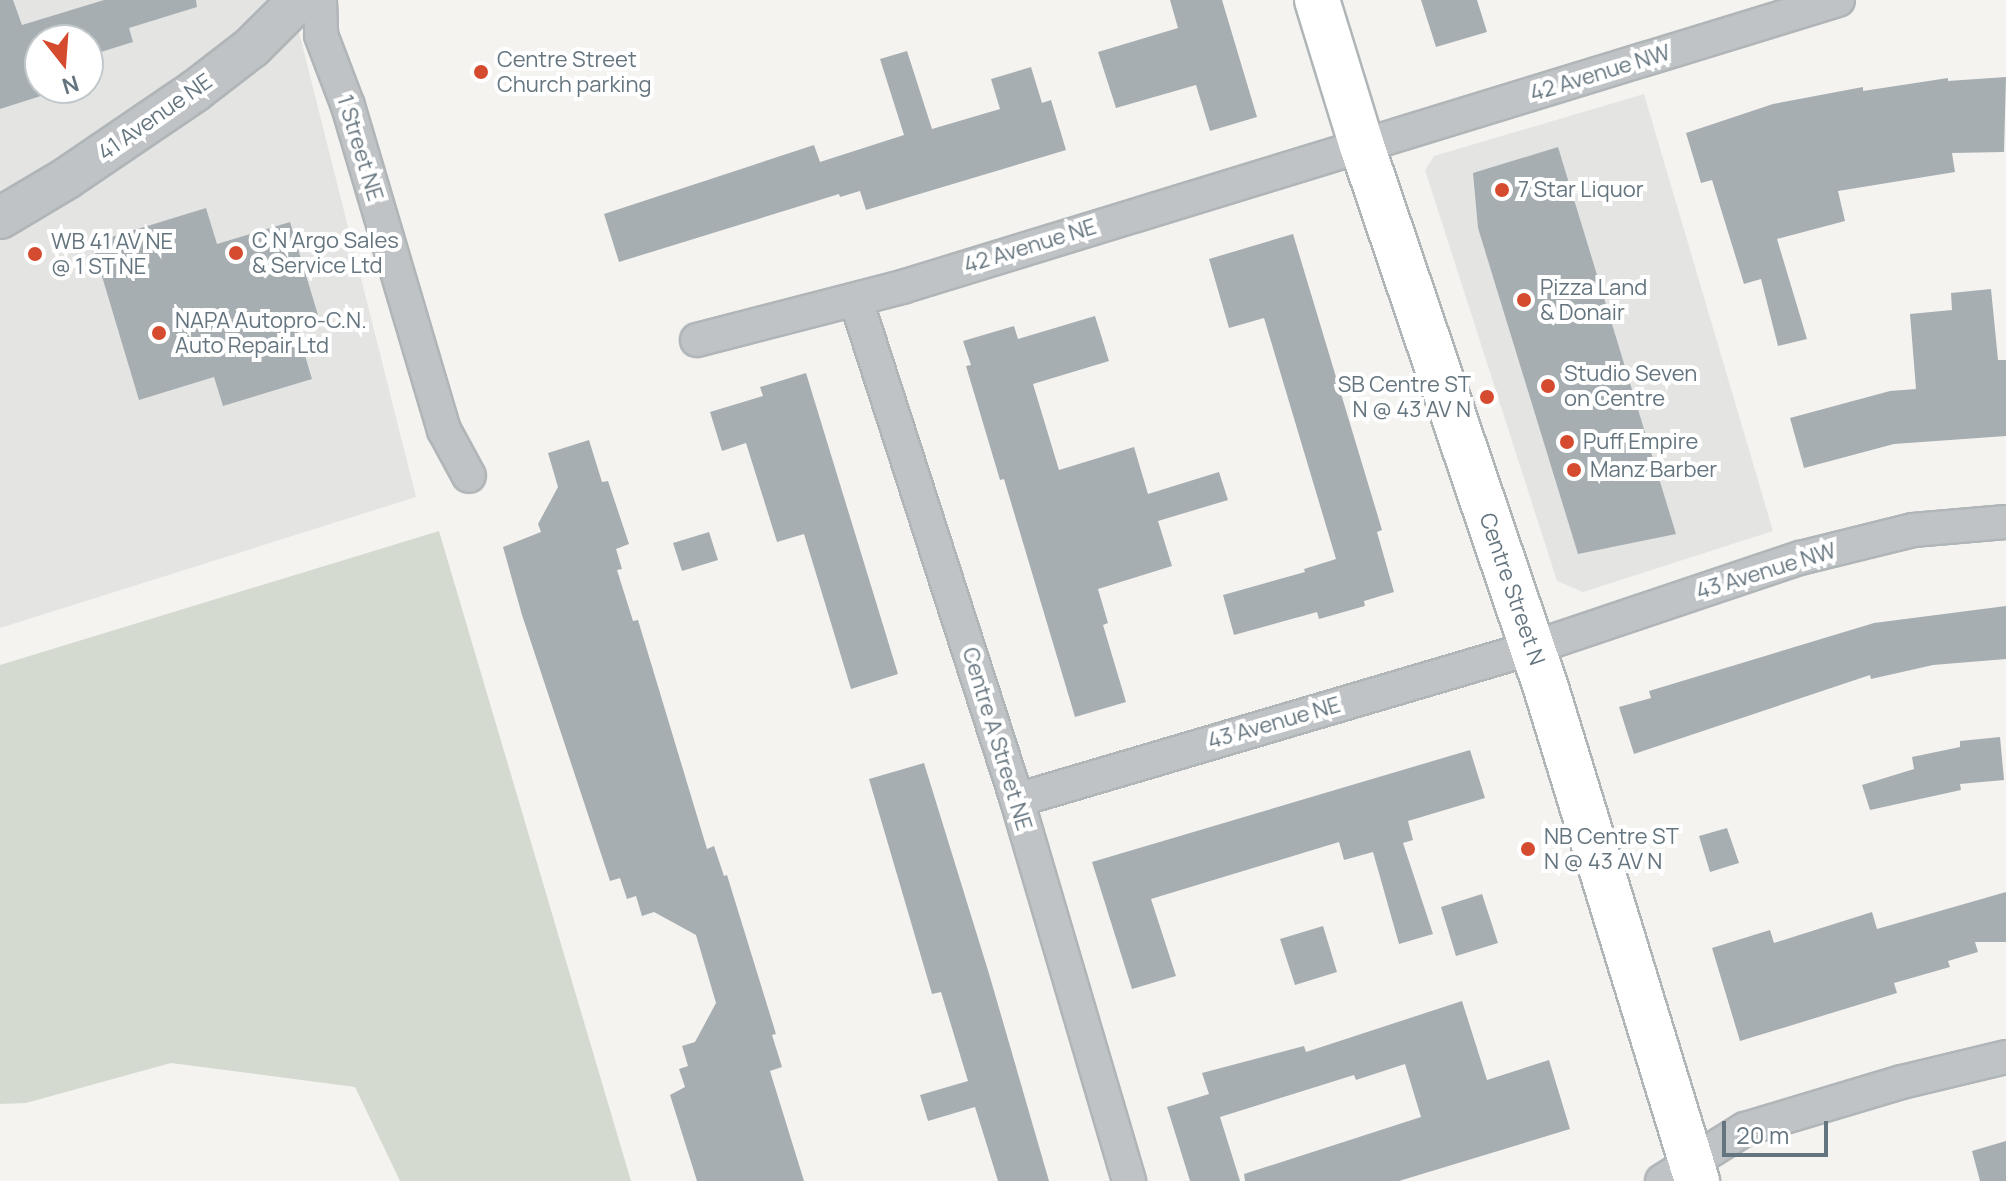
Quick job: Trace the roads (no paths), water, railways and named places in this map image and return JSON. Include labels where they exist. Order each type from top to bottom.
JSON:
[{"type":"main road","name":"Centre Street N","points":[[1317,0],[1362,146],[1532,648],[1683,1175]]},
{"type":"street","name":"41 Avenue NE","points":[[0,218],[67,178],[195,91],[252,47],[299,0]]},
{"type":"street","name":"1 Street NE","points":[[320,0],[321,35],[348,106],[444,430],[469,476]]},
{"type":"street","name":"42 Avenue NW","points":[[1362,146],[1838,0]]},
{"type":"street","name":"42 Avenue NE","points":[[697,340],[856,300],[1362,146]]},
{"type":"street","name":"Centre A Street NE","points":[[856,300],[1017,800],[1129,1181]]},
{"type":"street","name":"43 Avenue NW","points":[[1532,648],[1800,558],[1913,530],[2006,522]]},
{"type":"street","name":"43 Avenue NE","points":[[1017,800],[1532,648]]},
{"type":"street","points":[[1683,1175],[1745,1129],[1902,1082],[2006,1057]]},
{"type":"place","name":"Centre Street Church parking","points":[[481,72]]},
{"type":"place","name":"7 Star Liquor","points":[[1502,190]]},
{"type":"place","name":"C N Argo Sales & Service Ltd","points":[[236,253]]},
{"type":"place","name":"WB 41 AV NE @ 1 ST NE","points":[[35,254]]},
{"type":"place","name":"Pizza Land & Donair","points":[[1524,300]]},
{"type":"place","name":"NAPA Autopro-C.N. Auto Repair Ltd","points":[[159,333]]},
{"type":"place","name":"Studio Seven on Centre","points":[[1548,386]]},
{"type":"place","name":"SB Centre ST N @ 43 AV N","points":[[1487,397]]},
{"type":"place","name":"Puff Empire","points":[[1567,442]]},
{"type":"place","name":"Manz Barber","points":[[1574,470]]},
{"type":"place","name":"NB Centre ST N @ 43 AV N","points":[[1528,849]]}]
